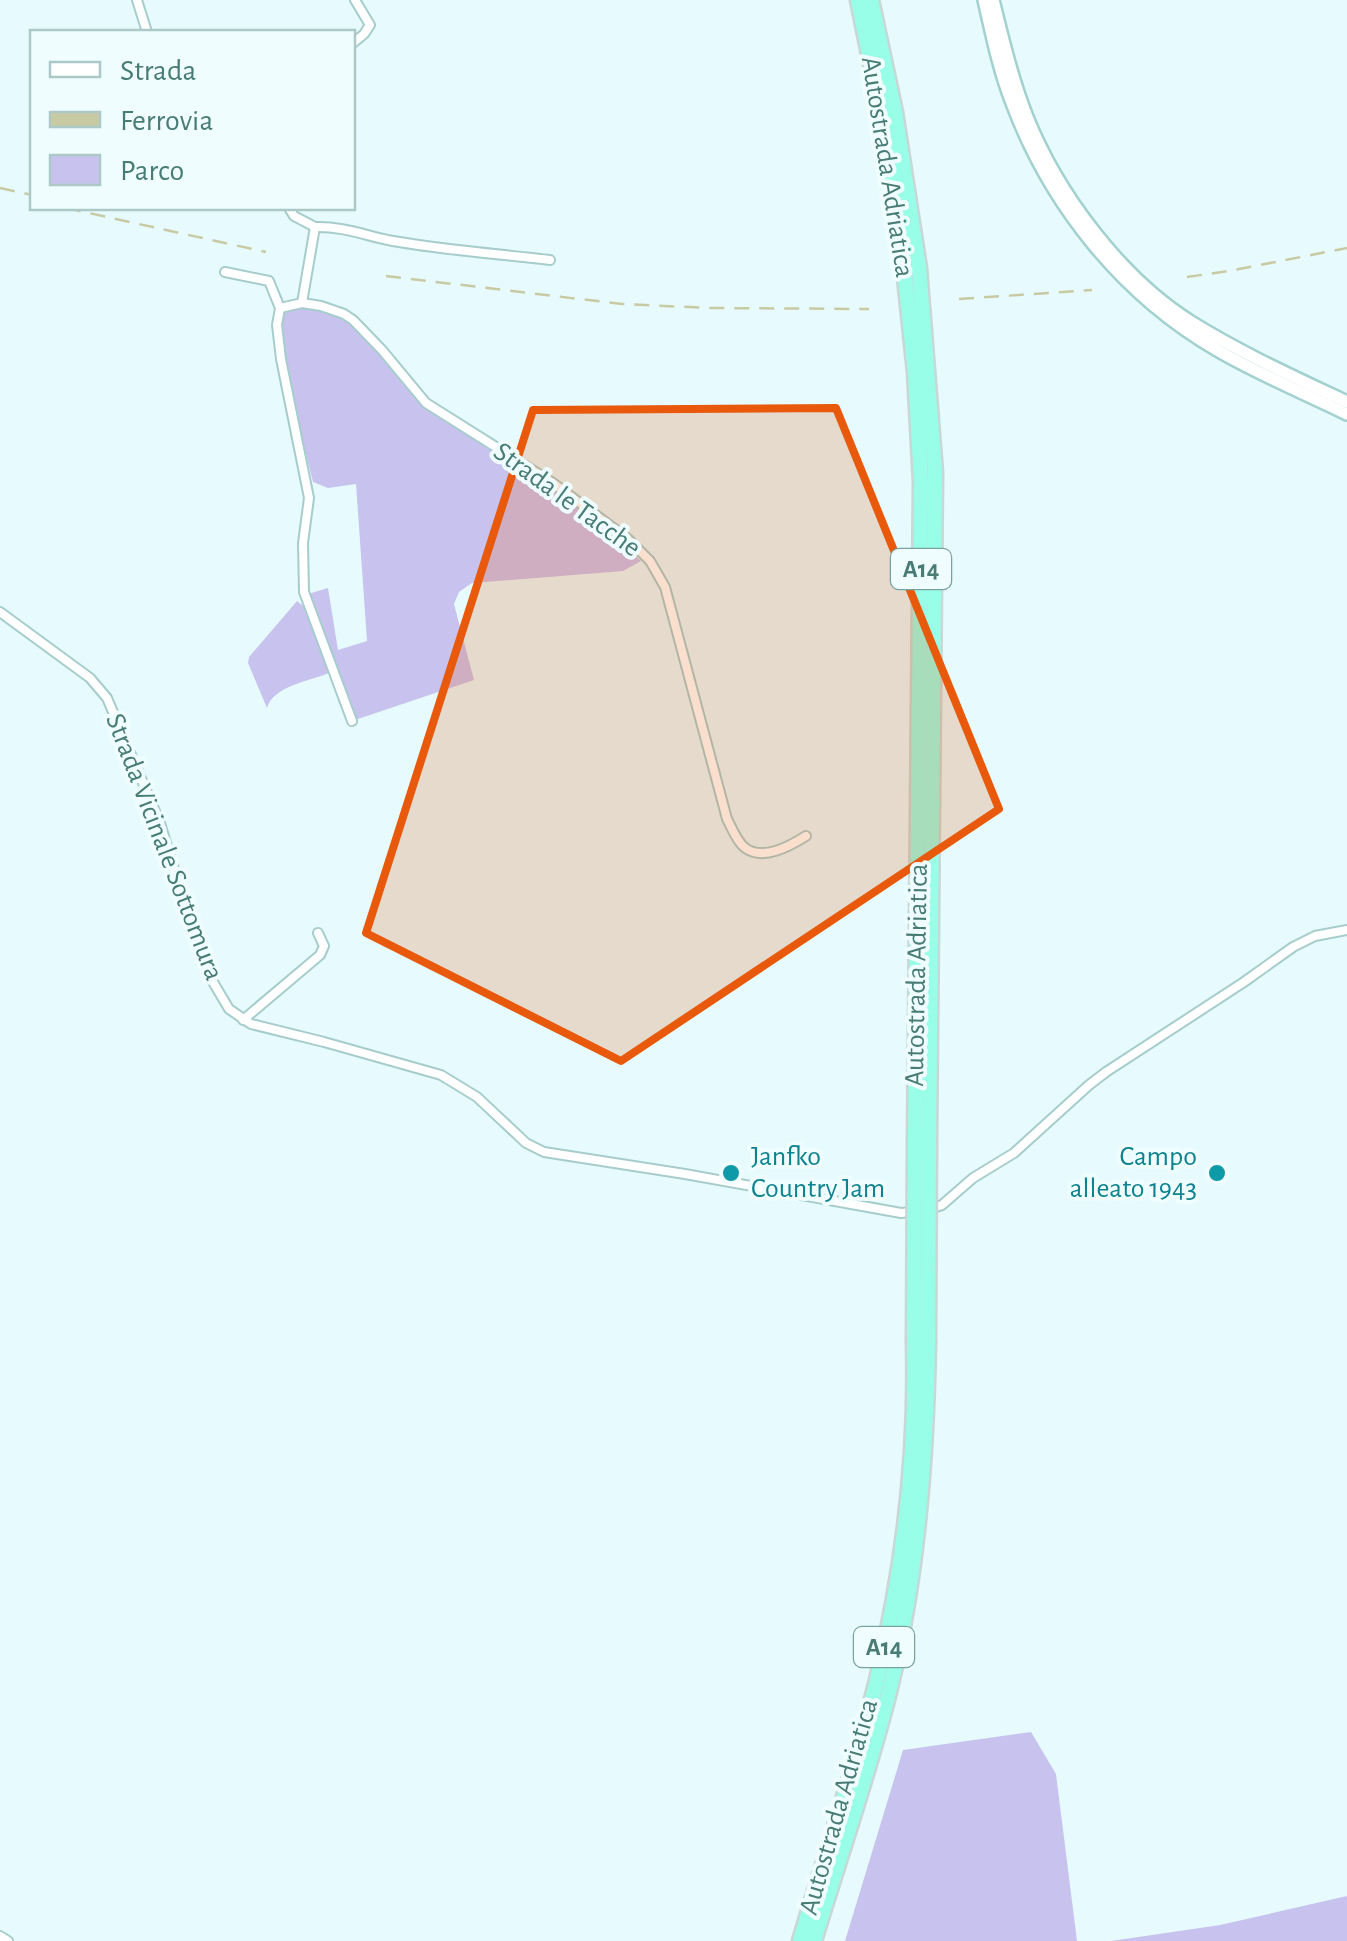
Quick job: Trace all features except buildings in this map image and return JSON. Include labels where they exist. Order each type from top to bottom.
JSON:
[{"type":"highway","name":"Autostrada Adriatica","points":[[814,1941],[888,1694],[901,1636],[921,1505],[926,1433],[921,1343],[921,482],[915,372],[899,221],[858,0]]},
{"type":"highway","name":"Autostrada Adriatica","points":[[871,0],[896,112],[919,268],[935,472],[922,1143]]},
{"type":"highway","name":"Autostrada Adriatica","points":[[800,1941],[876,1685],[908,1499],[921,1343]]},
{"type":"main road","points":[[984,0],[1002,74],[1025,136],[1055,193],[1097,250],[1150,302],[1202,341],[1347,414]]},
{"type":"main road","points":[[994,0],[1012,75],[1037,140],[1061,184],[1103,242],[1188,320],[1241,351],[1347,402]]},
{"type":"street","points":[[137,0],[146,30]]},
{"type":"street","points":[[355,0],[370,24],[355,42]]},
{"type":"street","points":[[290,210],[315,227],[330,226],[435,247],[550,260]]},
{"type":"street","points":[[280,308],[302,303],[315,227]]},
{"type":"street","points":[[225,272],[269,281],[280,308],[277,324],[281,359],[309,498],[303,542],[304,592],[352,721]]},
{"type":"street","name":"Strada le Tacche","points":[[302,303],[353,320],[426,403],[553,482],[628,539],[650,561],[664,587],[727,819],[740,844],[750,852],[764,853],[786,848],[806,836]]},
{"type":"street","name":"Strada Vicinale Sottomura","points":[[0,612],[90,678],[107,698],[160,823],[213,982],[229,1008],[243,1020]]},
{"type":"street","points":[[243,1020],[441,1075],[477,1096],[533,1148],[553,1154],[901,1213],[924,1212],[942,1206],[973,1178],[1014,1153],[1089,1085],[1293,947],[1315,936],[1347,930]]},
{"type":"street","points":[[243,1020],[320,956],[324,946],[318,934]]},
{"type":"street","points":[[0,1936],[8,1941]]},
{"type":"highlighted area","points":[[836,408],[999,809],[621,1061],[366,933],[533,410]]},
{"type":"green space","points":[[302,303],[344,314],[426,403],[553,483],[641,561],[623,571],[472,583],[459,592],[454,604],[474,680],[352,721],[308,594],[328,588],[338,650],[367,641],[356,484],[328,488],[313,482],[287,379],[282,317],[291,305]]},
{"type":"green space","points":[[297,601],[306,608],[329,673],[284,689],[267,708],[249,657]]},
{"type":"green space","points":[[1031,1732],[1056,1774],[1077,1941],[845,1941],[903,1750]]},
{"type":"green space","points":[[1347,1896],[1347,1941],[1111,1941],[1220,1925]]},
{"type":"railway","points":[[0,188],[30,195]]},
{"type":"railway","points":[[75,210],[266,252]]},
{"type":"railway","points":[[1187,277],[1347,248]]},
{"type":"railway","points":[[386,276],[622,304],[869,309]]},
{"type":"railway","points":[[959,299],[1092,290]]},
{"type":"place","name":"Janfko Country Jam","points":[[731,1173]]},
{"type":"place","name":"Campo alleato 1943","points":[[1217,1173]]}]
